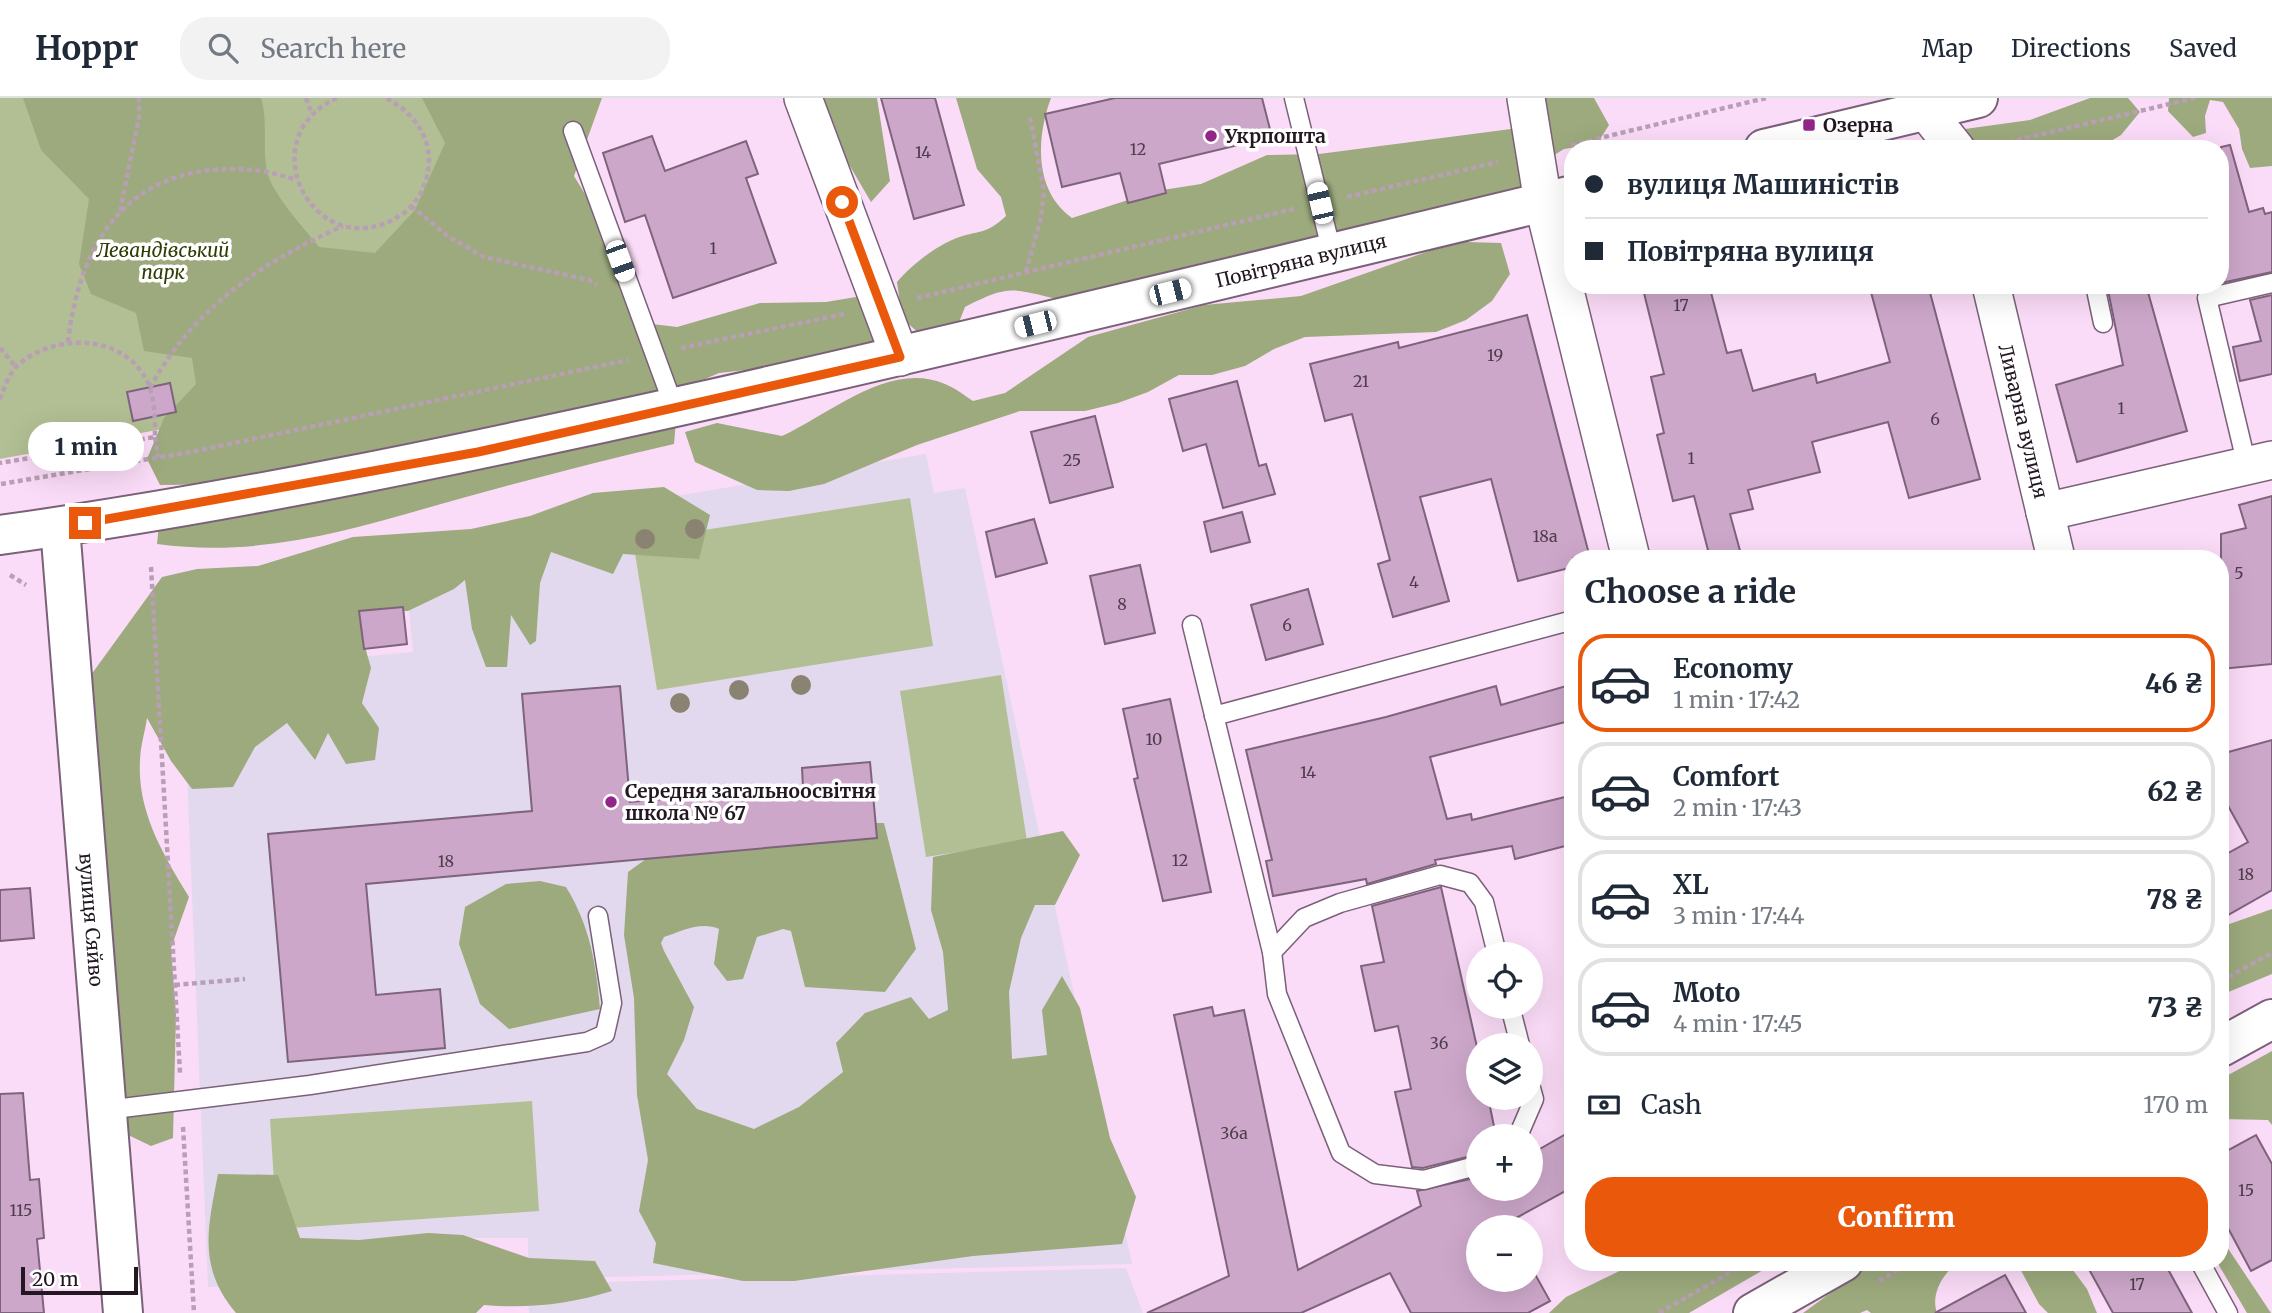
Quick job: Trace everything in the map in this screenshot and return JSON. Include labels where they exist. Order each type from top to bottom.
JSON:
[{"type":"street","points":[[803,98],[900,357]]},
{"type":"street","points":[[1526,98],[1558,198],[1564,228]]},
{"type":"street","points":[[1796,140],[1924,104],[1978,98]]},
{"type":"street","points":[[1924,104],[1949,140]]},
{"type":"street","name":"Повітряна вулиця","points":[[0,535],[61,527],[478,452],[900,357],[1558,198]]},
{"type":"street","points":[[1577,294],[1629,550]]},
{"type":"street","name":"Ливарна вулиця","points":[[1994,294],[2054,550]]},
{"type":"street","points":[[2045,512],[2260,463]]},
{"type":"street","name":"вулиця Сяйво","points":[[61,527],[123,1313]]},
{"type":"street","points":[[2229,1042],[2272,1018]]},
{"type":"street","points":[[1753,1313],[1815,1271]]},
{"type":"lane","points":[[1294,98],[1332,253]]},
{"type":"lane","points":[[573,131],[674,407]]},
{"type":"lane","points":[[2229,293],[2272,283]]},
{"type":"lane","points":[[2097,294],[2103,323]]},
{"type":"lane","points":[[2224,294],[2207,298],[2260,463]]},
{"type":"lane","points":[[1214,716],[1564,622]]},
{"type":"lane","points":[[1192,625],[1272,952],[1277,994],[1341,1153],[1375,1174],[1424,1180],[1466,1169]]},
{"type":"lane","points":[[1272,952],[1304,918],[1340,903],[1440,875],[1470,883],[1484,902],[1494,942]]},
{"type":"lane","points":[[106,1110],[364,1077],[587,1042],[605,1034],[612,1003],[598,916]]},
{"type":"lane","points":[[2205,1271],[2228,1313]]},
{"type":"path","points":[[120,212],[139,118],[139,98]]},
{"type":"path","points":[[306,98],[312,114]]},
{"type":"path","points":[[338,98],[312,114],[299,134],[294,157],[296,180],[307,201],[323,216],[344,226],[367,229],[389,223],[411,206],[422,192],[429,171],[428,148],[420,127],[406,110],[386,98]]},
{"type":"path","points":[[1593,140],[1766,98]]},
{"type":"path","points":[[2018,140],[2195,98]]},
{"type":"path","points":[[1026,272],[1041,218],[1044,191],[1030,117]]},
{"type":"path","points":[[1560,148],[1564,147]]},
{"type":"path","points":[[68,342],[72,302],[96,245],[120,212],[146,189],[182,173],[249,168],[296,180]]},
{"type":"path","points":[[411,206],[449,236],[484,257],[589,280],[639,313]]},
{"type":"path","points":[[150,388],[169,353],[230,292],[304,244],[344,226]]},
{"type":"path","points":[[0,399],[16,367],[42,348],[68,342],[99,344],[125,356],[150,388],[158,457]]},
{"type":"path","points":[[0,348],[16,367]]},
{"type":"path","points":[[0,463],[155,436]]},
{"type":"path","points":[[0,477],[0,484],[196,452]]},
{"type":"path","points":[[151,567],[194,1313]]},
{"type":"path","points":[[2229,977],[2272,953]]},
{"type":"path","points":[[175,985],[245,979]]},
{"type":"path","points":[[1659,1313],[1732,1271]]},
{"type":"shaded area","name":"Середня загальноосвітня школа № 67","points":[[926,454],[934,493],[965,488],[1132,1264],[528,1279],[528,1238],[473,1238],[472,1281],[208,1287],[184,700],[256,598],[592,510]],"holes":[[[408,600],[413,652],[359,657],[354,606]]]},
{"type":"shaded area","points":[[1126,1268],[1143,1313],[529,1313],[527,1284]]},
{"type":"green space","name":"Левандівський парк","points":[[0,98],[535,98],[624,344],[0,459]]},
{"type":"green space","name":"Левандівський парк","points":[[23,98],[261,98],[266,166],[272,184],[283,202],[319,247],[375,253],[415,210],[445,143],[422,98],[602,98],[574,176],[613,240],[636,322],[677,327],[760,303],[826,302],[868,295],[894,305],[872,356],[719,373],[621,415],[444,449],[338,458],[251,484],[160,485],[147,459],[164,418],[196,384],[192,358],[144,351],[136,313],[91,294],[79,264],[89,199],[41,150]]},
{"type":"green space","points":[[817,98],[877,98],[890,181],[871,202],[826,125]]},
{"type":"green space","points":[[956,98],[1051,98],[1043,130],[1042,163],[1051,193],[1060,207],[1072,218],[1156,191],[1201,184],[1267,155],[1319,154],[1511,129],[1531,105],[1531,98],[1594,98],[1609,125],[1600,140],[1564,140],[1564,149],[1551,157],[1511,202],[1057,299],[1019,291],[1001,292],[965,307],[954,335],[923,337],[902,318],[897,282],[911,267],[938,247],[988,229],[1006,216],[1001,197],[977,169]]},
{"type":"green space","points":[[2090,98],[2128,98],[2140,112],[2121,135],[2113,140],[1963,140],[1965,129],[2030,120]]},
{"type":"green space","points":[[2169,98],[2272,98],[2272,166],[2250,168],[2242,149],[2239,129],[2223,102],[2210,100],[2205,116],[2206,133],[2193,137],[2168,111]]},
{"type":"green space","points":[[1466,242],[1501,243],[1510,274],[1492,301],[1466,320],[1436,332],[1305,337],[1274,349],[1245,366],[1212,375],[1179,375],[1148,392],[1118,403],[1085,411],[1020,411],[917,445],[824,484],[789,491],[757,490],[695,462],[685,432],[717,423],[782,436],[861,393],[903,379],[924,378],[945,384],[973,401],[1005,393],[1088,337],[1204,305],[1301,296],[1432,250]]},
{"type":"green space","points":[[676,421],[674,444],[544,476],[351,529],[276,543],[237,547],[157,544],[159,524]]},
{"type":"green space","points":[[664,487],[710,515],[699,559],[623,554],[613,574],[551,552],[540,583],[536,641],[530,645],[511,615],[507,667],[486,667],[472,629],[465,580],[454,589],[408,611],[367,611],[362,636],[371,668],[362,703],[379,728],[375,760],[346,764],[328,733],[315,760],[287,723],[255,747],[233,787],[192,789],[171,761],[147,718],[140,756],[143,798],[154,833],[189,897],[171,948],[176,1014],[173,1138],[151,1146],[124,1133],[83,686],[162,577],[197,569],[258,566],[353,537],[471,529],[530,516],[593,493]]},
{"type":"green space","points":[[910,498],[933,646],[657,690],[633,541]]},
{"type":"green space","points":[[1001,675],[1027,841],[926,857],[900,691]]},
{"type":"green space","points":[[786,823],[884,823],[916,949],[885,992],[805,987],[791,931],[783,929],[757,937],[743,979],[727,981],[714,964],[719,929],[698,926],[664,937],[661,943],[664,951],[694,1007],[684,1040],[667,1074],[697,1109],[754,1129],[799,1107],[843,1072],[836,1043],[865,1013],[911,997],[929,1019],[948,1010],[943,952],[931,910],[933,857],[1063,831],[1080,855],[1055,905],[1035,905],[1021,938],[1009,992],[1012,1059],[1047,1055],[1042,1010],[1062,976],[1080,1008],[1110,1138],[1136,1197],[1122,1244],[973,1256],[794,1281],[743,1281],[653,1263],[656,1243],[639,1211],[648,1160],[637,1095],[634,998],[624,935],[628,872],[653,854]]},
{"type":"green space","points":[[540,881],[566,887],[581,916],[590,946],[600,1009],[509,1029],[480,1004],[459,944],[465,907],[506,884]]},
{"type":"green space","points":[[2272,909],[2272,974],[2229,992],[2229,924]]},
{"type":"green space","points":[[2272,1051],[2272,1125],[2268,1120],[2229,1119],[2229,1075]]},
{"type":"green space","points":[[532,1101],[539,1211],[277,1229],[270,1119]]},
{"type":"green space","points":[[218,1174],[278,1175],[300,1238],[359,1240],[428,1233],[463,1235],[529,1258],[595,1261],[612,1291],[549,1304],[484,1305],[476,1313],[236,1313],[215,1279],[211,1263],[209,1229]]},
{"type":"green space","points":[[2229,1250],[2271,1313],[2247,1313],[2222,1271],[2229,1271]]},
{"type":"green space","points":[[1619,1271],[1761,1271],[1689,1313],[1549,1313],[1566,1297]]},
{"type":"green space","points":[[1861,1271],[1949,1271],[1935,1298],[1937,1313],[1871,1313],[1867,1310],[1860,1313],[1803,1313]]},
{"type":"green space","points":[[2021,1271],[2074,1271],[2087,1289],[2097,1313],[2048,1313],[2039,1304]]},
{"type":"building","points":[[881,98],[935,98],[964,205],[914,219]]},
{"type":"building","points":[[1115,98],[1262,98],[1272,137],[1159,164],[1166,193],[1128,203],[1120,173],[1062,187],[1045,114]]},
{"type":"building","points":[[652,136],[665,171],[746,141],[758,174],[746,178],[776,263],[673,298],[645,215],[625,222],[603,153]]},
{"type":"building","points":[[2229,145],[2249,212],[2263,208],[2265,214],[2272,212],[2272,272],[2229,281]]},
{"type":"building","points":[[1644,294],[1711,294],[1727,353],[1741,350],[1753,391],[1815,374],[1817,383],[1890,362],[1871,294],[1930,294],[1980,479],[1909,498],[1888,422],[1812,442],[1820,472],[1748,490],[1753,509],[1730,514],[1740,550],[1708,550],[1694,496],[1673,501],[1657,435],[1664,433],[1651,377],[1664,374]]},
{"type":"building","points":[[2109,294],[2149,294],[2187,431],[2077,462],[2056,385],[2123,365]]},
{"type":"building","points":[[2272,295],[2272,374],[2240,381],[2233,347],[2261,341],[2250,300]]},
{"type":"building","points":[[1527,315],[1588,550],[1564,550],[1564,569],[1518,581],[1491,479],[1420,497],[1449,601],[1393,617],[1378,564],[1390,560],[1352,414],[1325,421],[1310,364],[1398,342],[1399,348]]},
{"type":"building","points":[[1237,381],[1259,466],[1266,464],[1275,494],[1223,508],[1206,444],[1183,451],[1169,399]]},
{"type":"building","points":[[170,383],[176,412],[133,421],[127,392]]},
{"type":"building","points":[[1095,416],[1113,487],[1050,503],[1031,432]]},
{"type":"building","points":[[2272,496],[2272,664],[2229,668],[2229,550],[2221,550],[2221,534],[2246,528],[2239,505]]},
{"type":"building","points":[[1242,512],[1250,542],[1211,552],[1204,522]]},
{"type":"building","points":[[1034,519],[1047,563],[996,577],[986,532]]},
{"type":"building","points":[[1140,565],[1155,633],[1105,644],[1090,576]]},
{"type":"building","points":[[1308,589],[1323,644],[1266,660],[1251,605]]},
{"type":"building","points":[[403,607],[407,644],[364,649],[359,611]]},
{"type":"building","points":[[620,686],[630,802],[803,787],[802,768],[870,762],[877,838],[366,884],[376,995],[440,989],[445,1048],[288,1062],[268,834],[532,811],[522,694]]},
{"type":"building","points":[[1496,686],[1501,705],[1564,687],[1564,722],[1430,757],[1447,819],[1471,814],[1472,820],[1564,797],[1564,846],[1515,859],[1512,846],[1435,860],[1436,864],[1367,884],[1366,879],[1273,896],[1266,861],[1272,860],[1246,750],[1386,717]]},
{"type":"building","points":[[1170,699],[1211,892],[1163,901],[1134,779],[1138,778],[1123,709]]},
{"type":"building","points":[[2272,740],[2272,890],[2229,914],[2229,853],[2248,842],[2229,808],[2229,752]]},
{"type":"building","points":[[1441,887],[1466,998],[1466,1019],[1471,1019],[1474,1033],[1466,1033],[1466,1110],[1491,1110],[1494,1124],[1466,1124],[1466,1157],[1423,1168],[1412,1167],[1395,1092],[1411,1089],[1398,1026],[1375,1031],[1361,966],[1384,962],[1372,906]]},
{"type":"building","points":[[30,888],[34,938],[0,941],[0,890]]},
{"type":"building","points":[[1212,1007],[1214,1016],[1244,1010],[1298,1270],[1421,1206],[1417,1191],[1466,1180],[1466,1201],[1543,1201],[1543,1147],[1564,1135],[1564,1192],[1522,1215],[1466,1215],[1466,1292],[1543,1292],[1543,1288],[1550,1301],[1528,1313],[1411,1313],[1390,1273],[1301,1313],[1147,1313],[1229,1276],[1174,1015]]},
{"type":"building","points":[[23,1093],[30,1180],[39,1179],[44,1238],[37,1239],[44,1313],[0,1313],[0,1094]]},
{"type":"building","points":[[2256,1135],[2272,1164],[2272,1260],[2251,1271],[2229,1230],[2229,1150]]},
{"type":"building","points":[[2090,1271],[2169,1271],[2192,1313],[2113,1313]]},
{"type":"building","points":[[2005,1275],[2026,1313],[1935,1313]]},
{"type":"place","name":"Озерна","points":[[1809,125]]},
{"type":"place","name":"Укрпошта","points":[[1211,136]]},
{"type":"place","name":"Середня загальноосвітня школа № 67","points":[[611,802]]},
{"type":"route","points":[[85,523],[478,452],[900,357],[842,202]]}]
